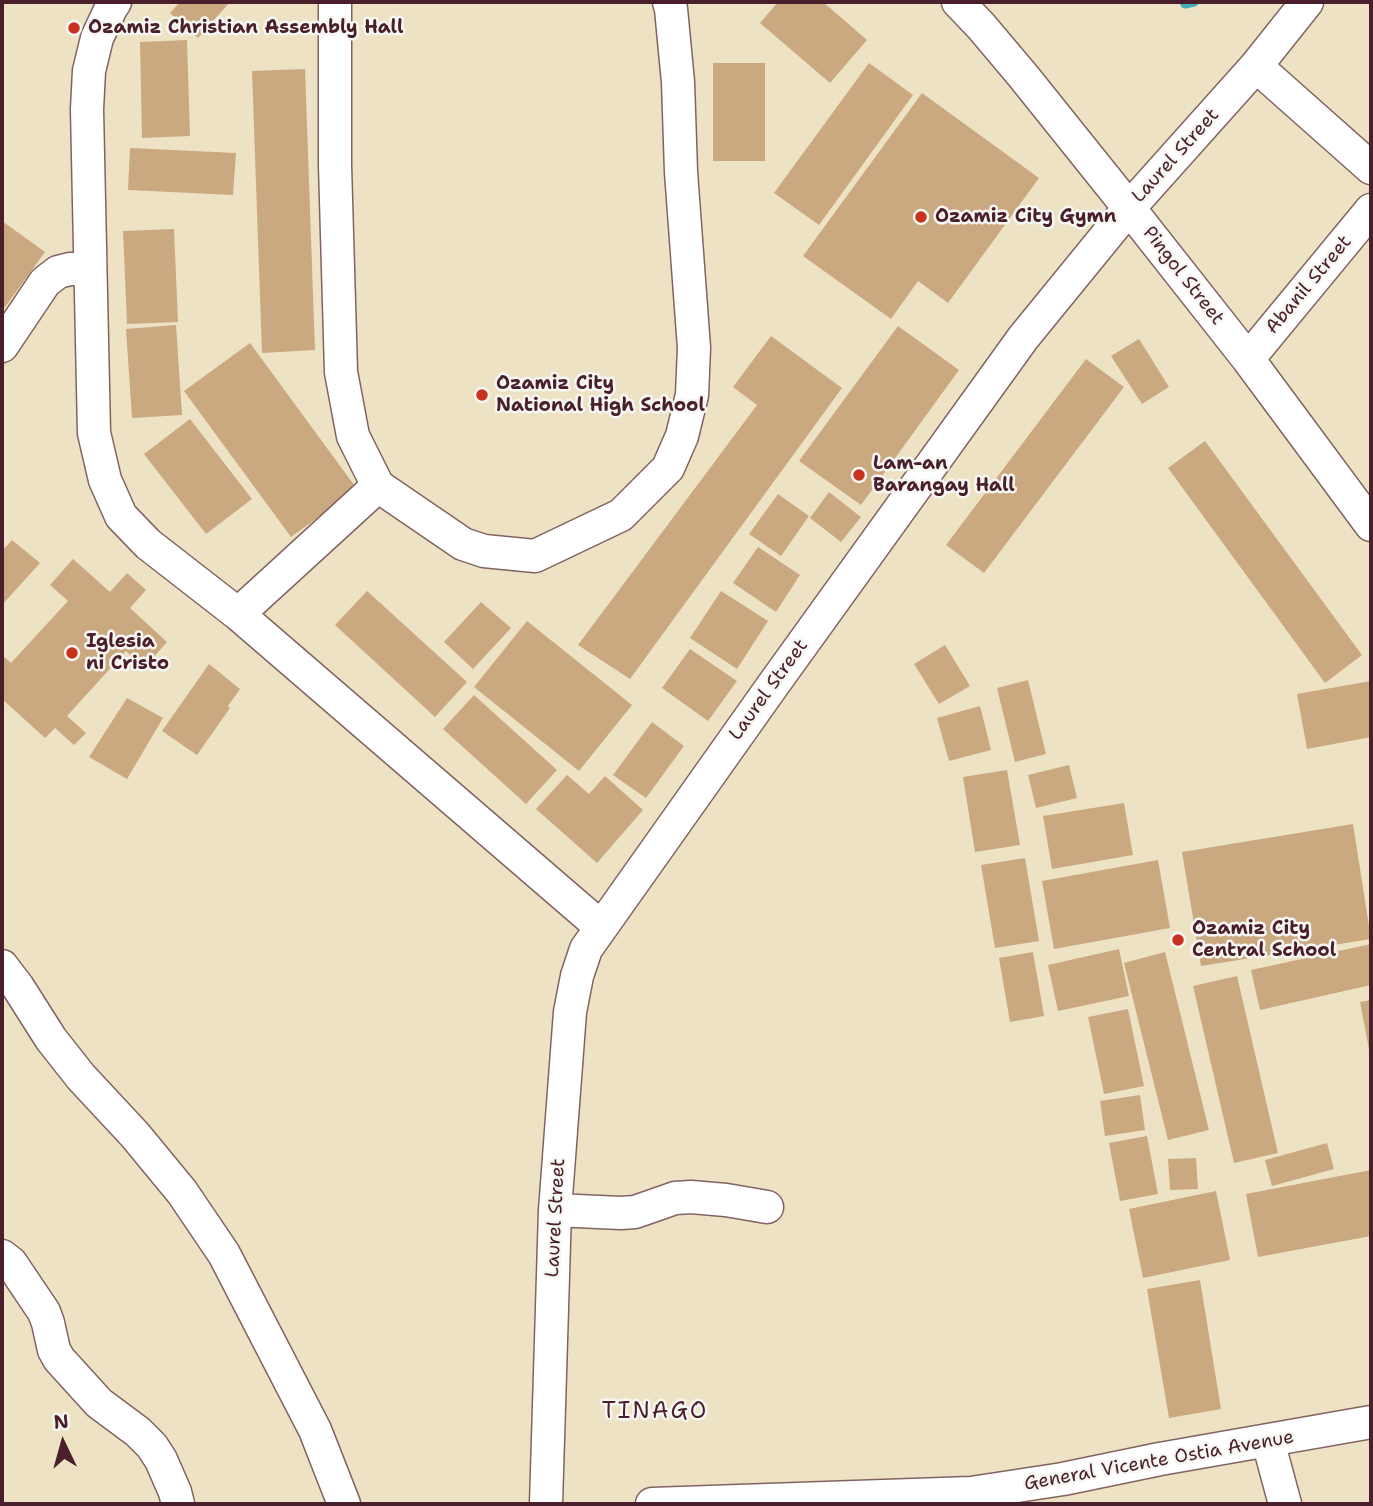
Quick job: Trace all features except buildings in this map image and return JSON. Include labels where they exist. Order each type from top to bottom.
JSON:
[{"type":"street","points":[[115,2],[97,38],[89,71],[87,109],[94,433],[105,480],[121,516],[149,544],[238,614],[601,927]]},
{"type":"street","points":[[335,2],[335,165],[341,372],[353,436],[378,486],[463,544],[484,551],[535,556],[621,515],[668,468],[682,436],[692,395],[694,348],[681,172],[678,82],[669,2]]},
{"type":"street","name":"Pingol Street","points":[[958,2],[1024,77],[1129,208],[1248,359],[1371,525]]},
{"type":"street","name":"Laurel Street","points":[[546,1504],[555,1210],[570,1012],[586,949],[1023,338],[1129,208],[1256,66],[1307,2]]},
{"type":"street","points":[[1256,66],[1371,168]]},
{"type":"street","name":"Abanil Street","points":[[1248,359],[1371,210]]},
{"type":"street","points":[[2,346],[45,282],[58,272],[90,268]]},
{"type":"street","points":[[238,614],[378,486]]},
{"type":"street","points":[[2,966],[51,1039],[182,1192],[223,1254],[315,1430],[344,1504]]},
{"type":"street","points":[[555,1210],[635,1212],[675,1198],[691,1197],[726,1199],[767,1208]]},
{"type":"street","points":[[2,1256],[11,1264],[44,1312],[59,1359],[99,1403],[152,1446],[161,1460],[178,1504]]},
{"type":"street","name":"General Vicente Ostia Avenue","points":[[652,1504],[971,1493],[1063,1479],[1371,1422]]},
{"type":"street","points":[[1268,1441],[1285,1504]]},
{"type":"waterway","points":[[1184,2],[1194,2]]},
{"type":"place","name":"Ozamiz Christian Assembly Hall","points":[[74,28]]},
{"type":"place","name":"Ozamiz City Gymn","points":[[921,217]]},
{"type":"place","name":"Ozamiz City National High School","points":[[482,395]]},
{"type":"place","name":"Lam-an Barangay Hall","points":[[859,475]]},
{"type":"place","name":"Iglesia ni Cristo","points":[[72,653]]},
{"type":"place","name":"Ozamiz City Central School","points":[[1178,940]]},
{"type":"district","name":"TINAGO","points":[[655,1412]]}]
